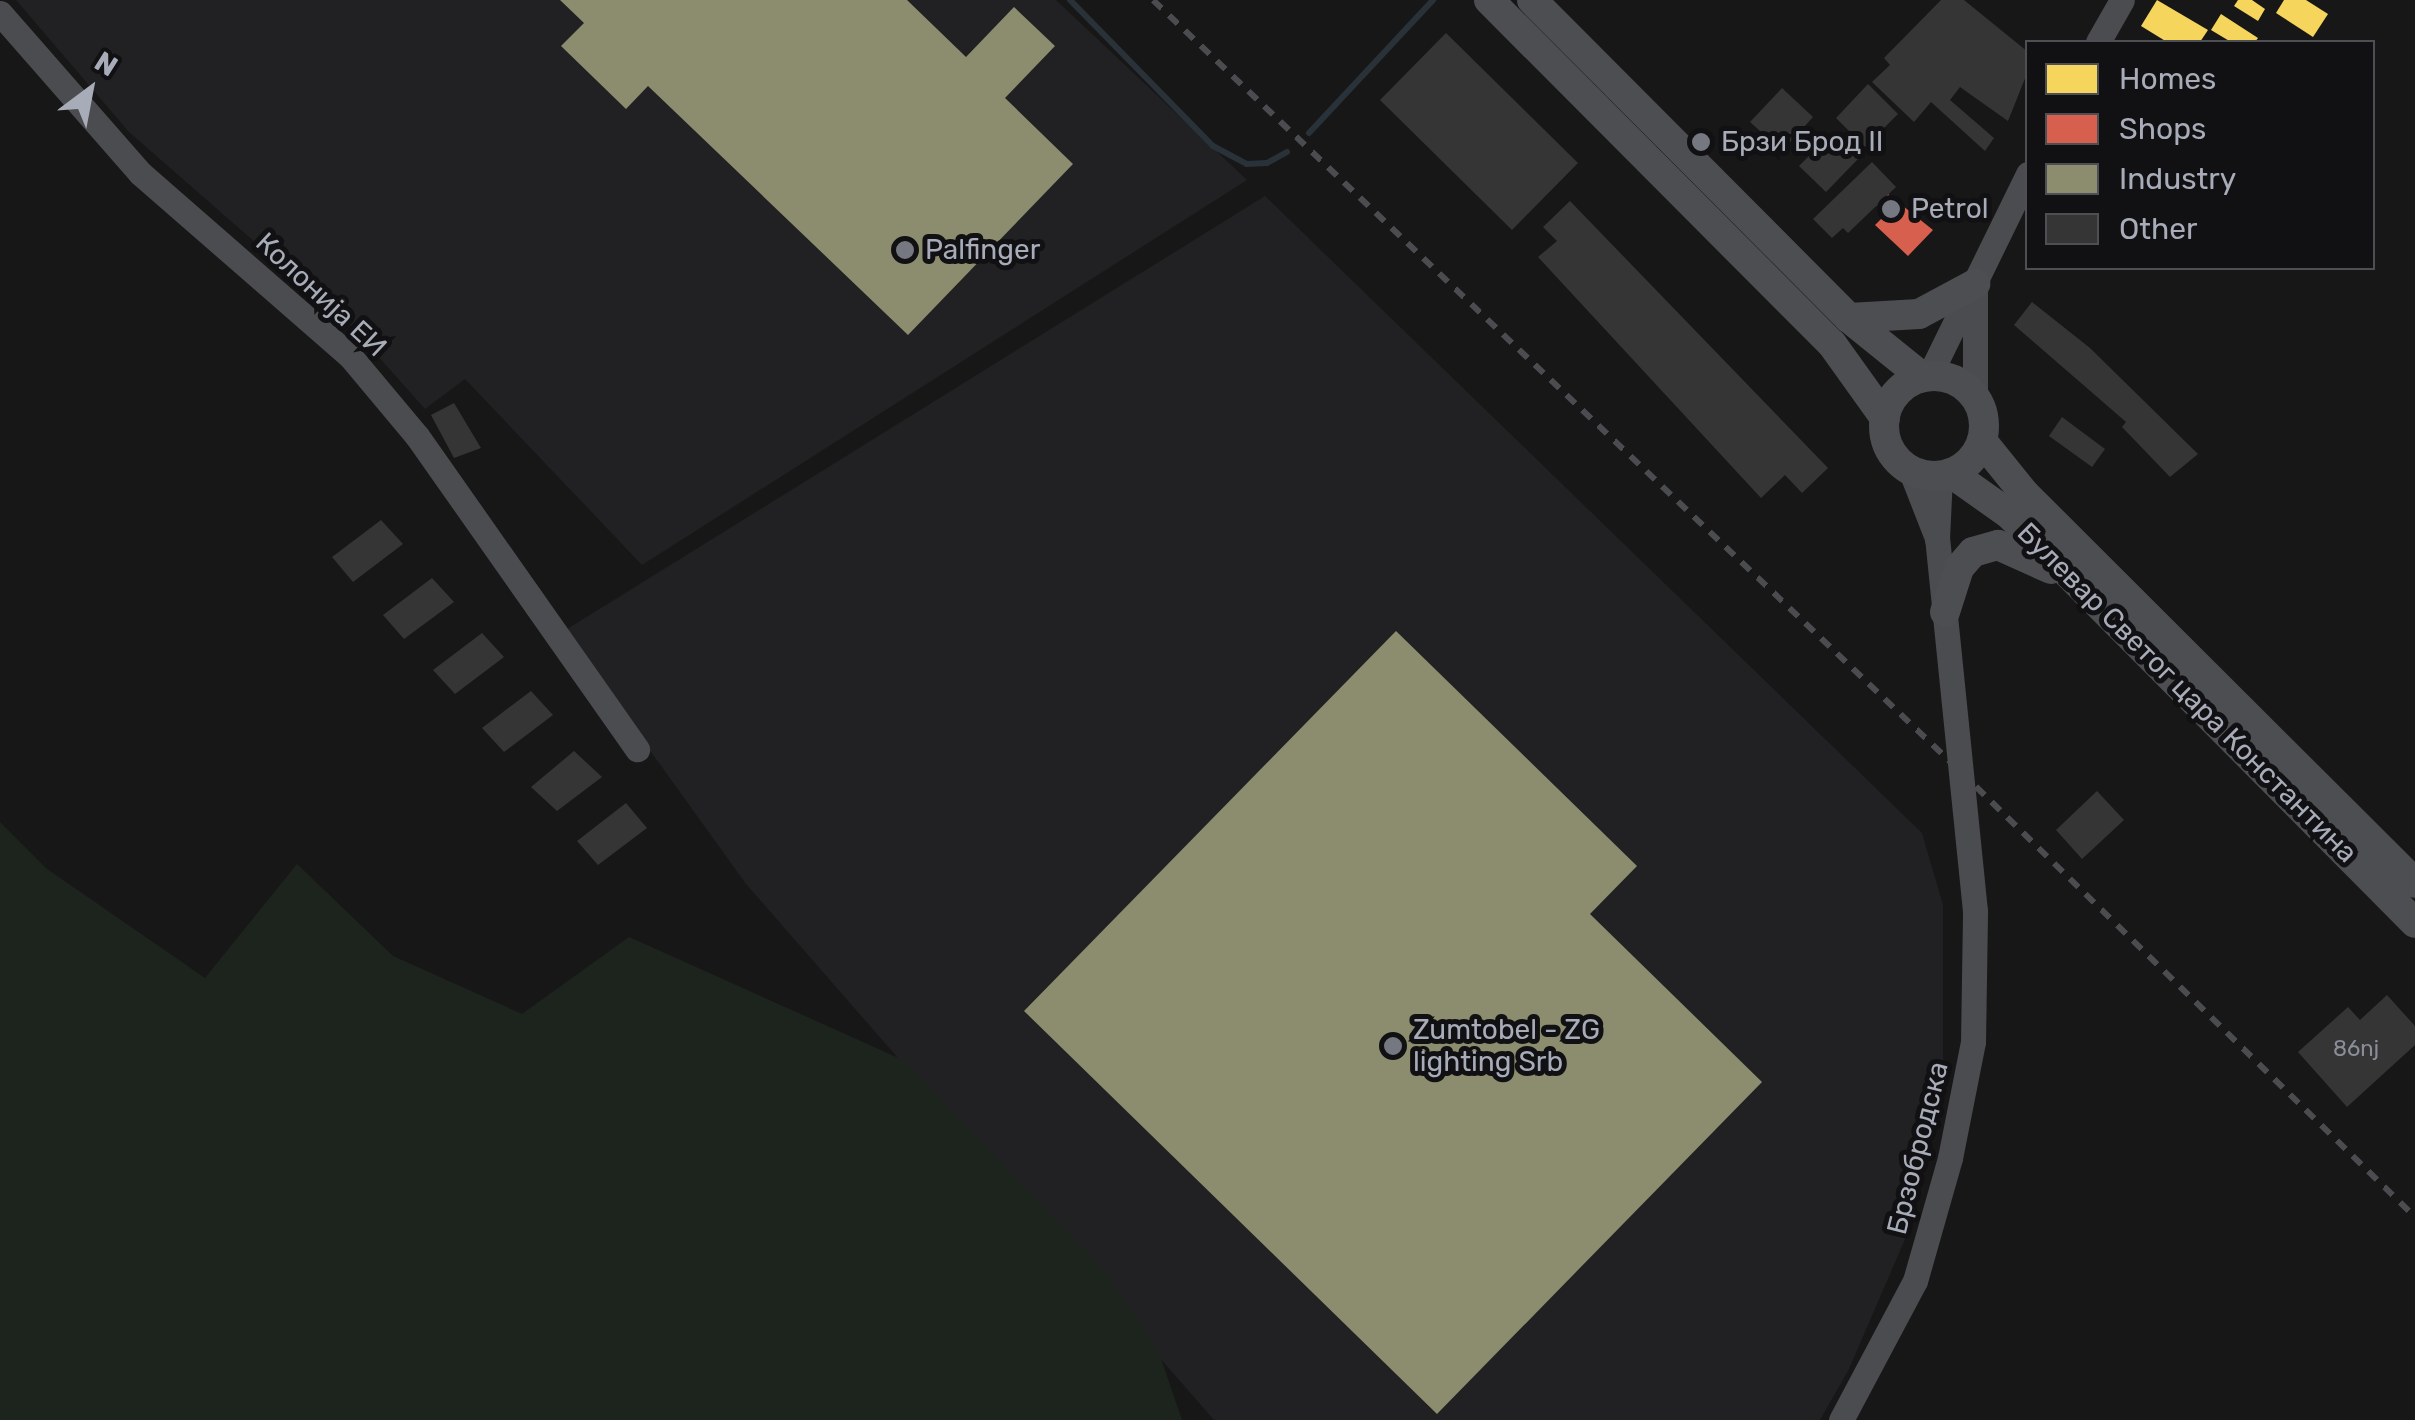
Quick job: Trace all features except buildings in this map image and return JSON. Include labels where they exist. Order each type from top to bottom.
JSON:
[{"type":"main road","points":[[1489,0],[1832,344],[1885,418],[1892,452],[1933,472],[1970,460],[1982,441],[1983,414],[1975,397],[1950,378],[1925,377],[1894,397],[1885,418]]},
{"type":"main road","points":[[1532,0],[1849,318],[1925,377]]},
{"type":"main road","points":[[1849,318],[1919,314],[1975,284]]},
{"type":"main road","name":"Булевар Светог цара Константина","points":[[1982,441],[2024,492],[2415,884]]},
{"type":"main road","name":"Булевар Светог цара Константина","points":[[1933,472],[2009,514],[2415,924]]},
{"type":"main road","points":[[1945,612],[1960,568],[1972,552],[1998,544],[2082,587]]},
{"type":"street","points":[[2099,40],[2122,0]]},
{"type":"street","name":"Колонија ЕИ","points":[[0,12],[140,173],[350,356],[417,436],[637,750]]},
{"type":"street","points":[[1925,377],[2025,180]]},
{"type":"street","points":[[1975,284],[1975,397]]},
{"type":"street","name":"Брзобродска","points":[[1841,1420],[1915,1280],[1964,1101],[1976,963],[1933,472]]},
{"type":"shaded area","points":[[16,0],[1056,0],[1247,180],[642,565],[465,379],[425,409],[352,327],[129,132]]},
{"type":"shaded area","points":[[1265,196],[1922,833],[1943,905],[1943,1095],[1909,1230],[1849,1369],[1820,1420],[1214,1420],[746,884],[564,631]]},
{"type":"shaded area","points":[[0,822],[47,869],[205,978],[297,864],[393,956],[522,1014],[629,937],[903,1060],[1101,1267],[1158,1350],[1182,1420],[0,1420]]},
{"type":"waterway","points":[[1070,0],[1213,146],[1247,164],[1267,163],[1287,152]]},
{"type":"waterway","points":[[1309,133],[1433,0]]},
{"type":"railway","points":[[1153,0],[1960,771],[2415,1217]]},
{"type":"place","name":"Брзи Брод II","points":[[1701,142]]},
{"type":"place","name":"Petrol","points":[[1891,209]]},
{"type":"place","name":"Palfinger","points":[[905,250]]},
{"type":"place","name":"Zumtobel - ZG lighting Srb","points":[[1393,1046]]}]
